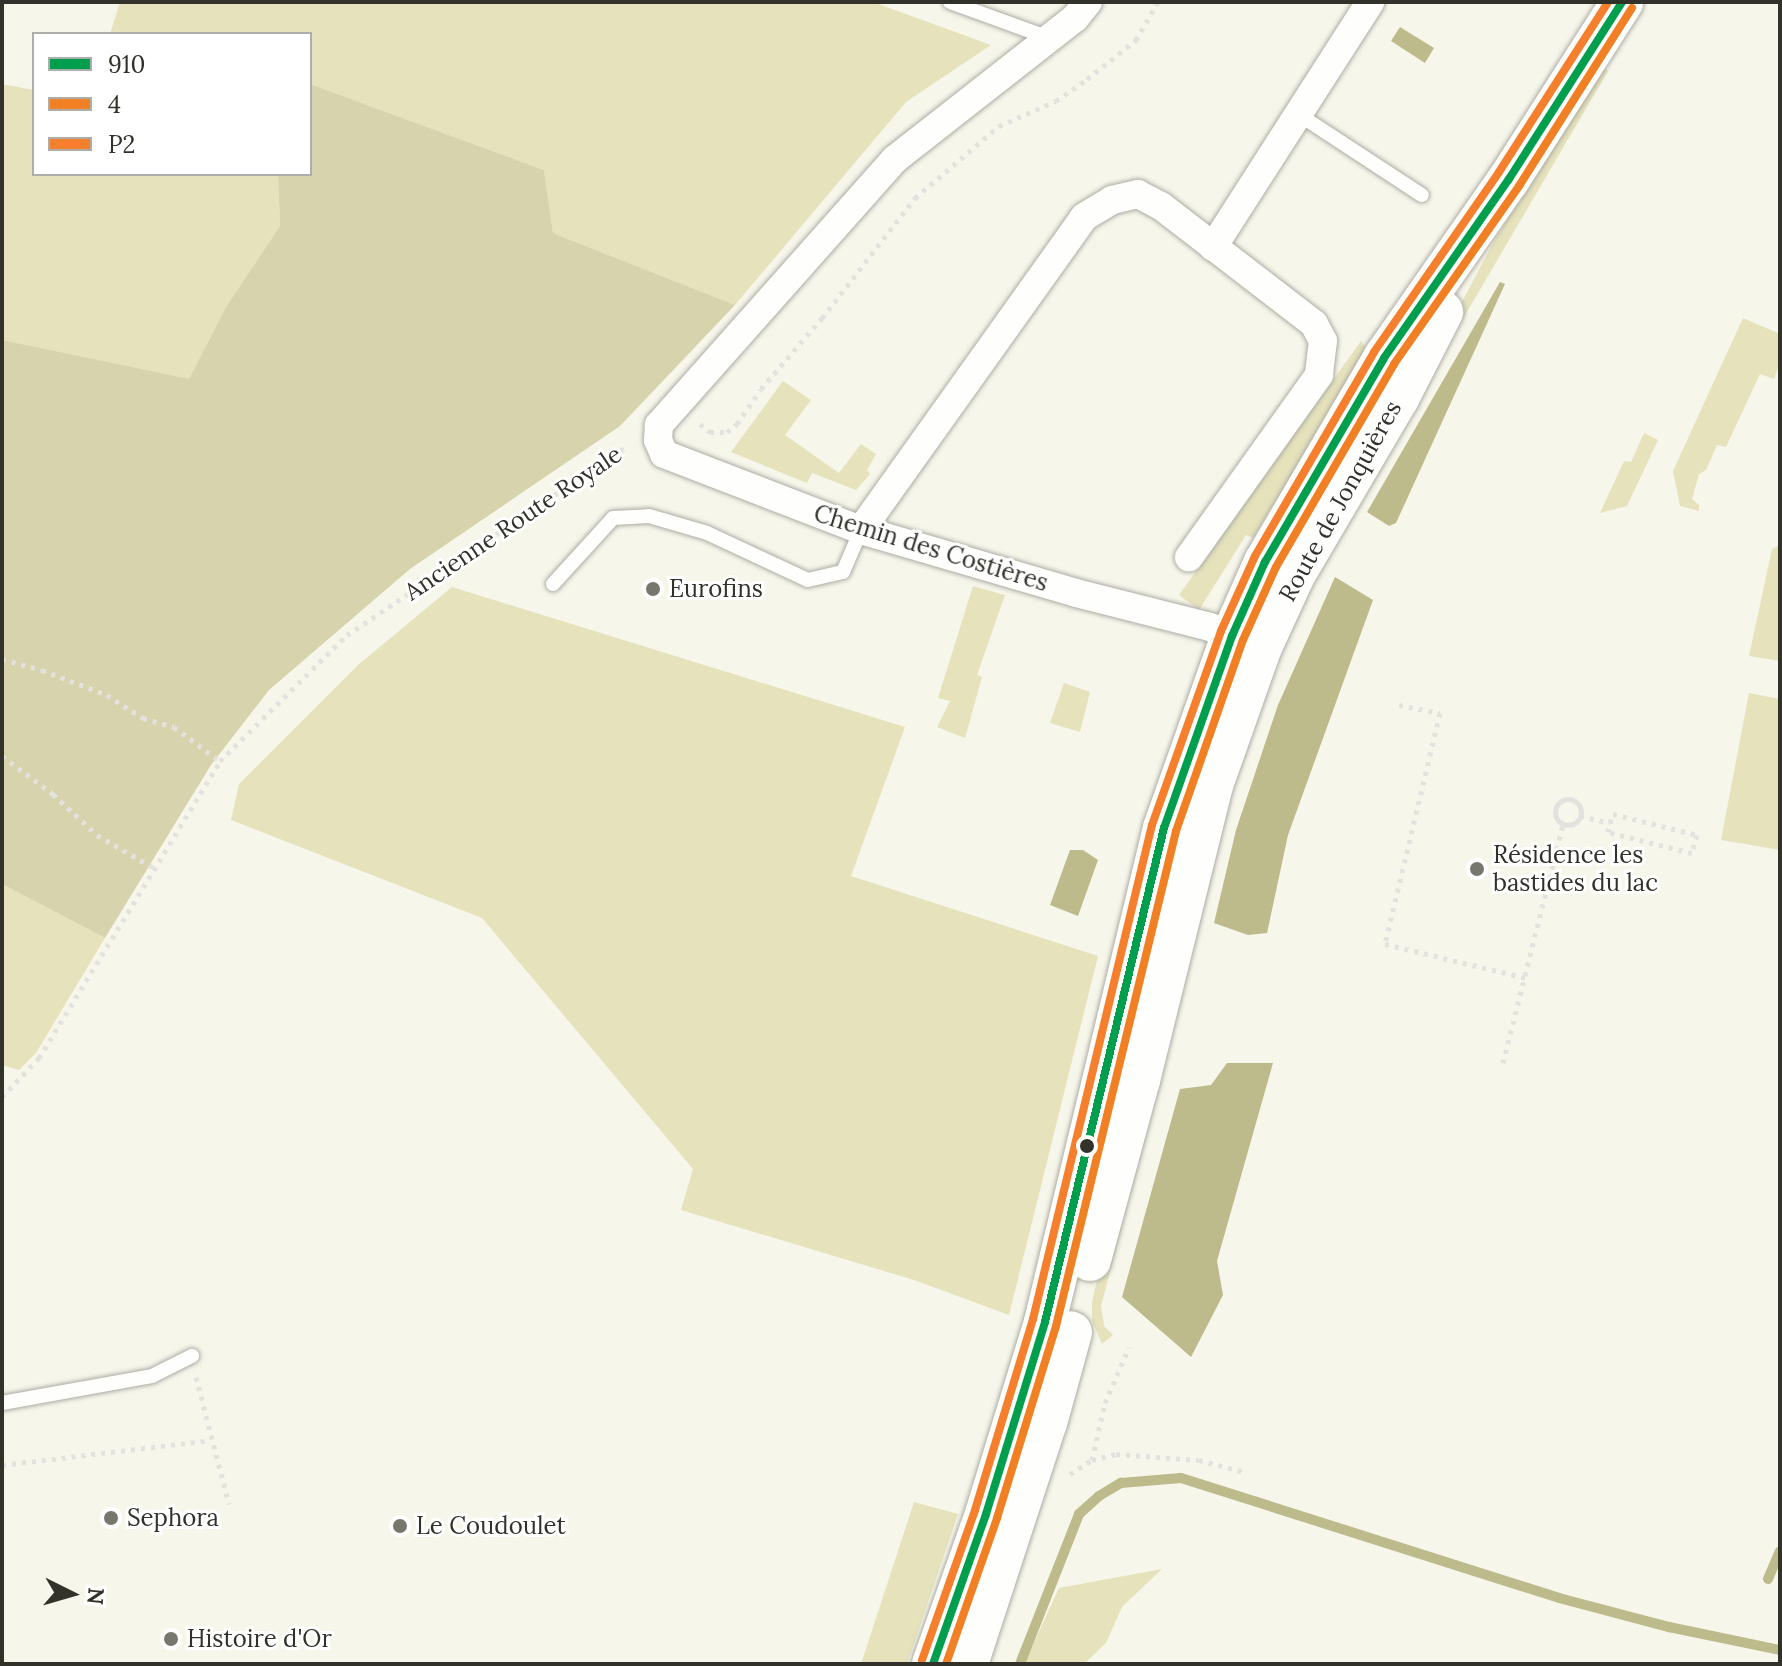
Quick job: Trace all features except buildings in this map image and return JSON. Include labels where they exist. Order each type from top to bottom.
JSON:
[{"type":"main road","name":"Route de Jonquières","points":[[933,1664],[995,1484],[1045,1322],[1164,828],[1232,636],[1265,562],[1384,358],[1509,179],[1622,2]]},
{"type":"main road","name":"Route de Jonquières","points":[[967,1664],[1052,1387],[1139,1080],[1211,788],[1261,647],[1331,508],[1398,398],[1509,179]]},
{"type":"main road","points":[[1284,530],[1304,519],[1315,506],[1331,508]]},
{"type":"main road","points":[[1232,636],[1249,630],[1256,616],[1268,606],[1281,604]]},
{"type":"main road","points":[[995,1484],[1052,1387]]},
{"type":"street","points":[[659,425],[895,159],[1049,38],[1088,2]]},
{"type":"street","points":[[1213,247],[1370,2]]},
{"type":"street","points":[[861,530],[1084,217],[1112,200],[1138,194],[1161,206],[1314,324],[1323,341],[1319,375],[1189,557]]},
{"type":"street","name":"Chemin des Costières","points":[[659,425],[658,440],[664,454],[861,530],[1232,636]]},
{"type":"street","name":"Route de Jonquières","points":[[1211,788],[1208,744],[1237,665],[1238,650],[1232,636]]},
{"type":"street","name":"Route de Jonquières","points":[[1052,1387],[1089,1215],[1084,1169]]},
{"type":"lane","points":[[950,2],[1049,38]]},
{"type":"lane","points":[[1298,114],[1422,195]]},
{"type":"lane","points":[[553,584],[613,518],[649,516],[707,533],[808,580],[843,572],[861,530]]},
{"type":"lane","points":[[2,1403],[152,1376],[192,1356]]},
{"type":"path","points":[[693,418],[710,432],[727,432],[737,424],[761,389],[822,318],[915,198],[999,126],[1056,101],[1136,40],[1158,2]]},
{"type":"path","name":"Ancienne Route Royale","points":[[2,1097],[39,1058],[220,761],[347,635],[659,425]]},
{"type":"path","points":[[2,659],[42,670],[107,695],[143,718],[174,727],[220,761]]},
{"type":"path","points":[[1399,705],[1440,713],[1385,944],[1527,978]]},
{"type":"path","points":[[2,756],[53,794],[97,835],[154,868]]},
{"type":"path","points":[[1503,1063],[1527,978],[1563,824],[1555,809],[1564,800],[1578,804],[1580,816]]},
{"type":"path","points":[[1613,814],[1697,835],[1692,853],[1608,832],[1610,823],[1613,814]]},
{"type":"path","points":[[1563,824],[1571,824],[1580,816]]},
{"type":"path","points":[[1580,816],[1610,823]]},
{"type":"path","points":[[1092,1460],[1105,1403],[1129,1347]]},
{"type":"path","points":[[192,1356],[229,1504]]},
{"type":"path","points":[[2,1465],[211,1440]]},
{"type":"path","points":[[1067,1477],[1092,1460],[1116,1454],[1199,1460],[1244,1472]]},
{"type":"shaded area","points":[[120,2],[873,2],[991,45],[906,102],[735,305],[553,233],[544,170],[312,85],[312,32],[111,32]]},
{"type":"shaded area","points":[[1400,27],[1434,48],[1425,63],[1391,41]]},
{"type":"shaded area","points":[[1601,65],[1608,71],[1361,493],[1492,245]]},
{"type":"shaded area","points":[[2,84],[32,90],[32,176],[278,176],[280,226],[226,307],[189,380],[2,340]]},
{"type":"shaded area","points":[[312,85],[544,170],[553,233],[735,305],[620,426],[410,569],[269,690],[211,765],[105,938],[2,884],[2,340],[189,379],[226,307],[280,226],[278,176],[312,176]]},
{"type":"shaded area","points":[[1500,282],[1505,284],[1396,523],[1389,526],[1367,512]]},
{"type":"shaded area","points":[[1743,318],[1780,334],[1780,362],[1774,379],[1760,374],[1726,447],[1717,445],[1706,470],[1699,474],[1692,499],[1699,505],[1699,511],[1680,506],[1673,471]]},
{"type":"shaded area","points":[[1361,341],[1369,352],[1253,538],[1246,535],[1199,610],[1179,595]]},
{"type":"shaded area","points":[[783,381],[811,400],[785,435],[839,473],[861,444],[876,454],[867,470],[870,474],[856,490],[812,473],[807,483],[731,452]]},
{"type":"shaded area","points":[[1644,433],[1658,440],[1627,506],[1600,513],[1624,461],[1631,462]]},
{"type":"shaded area","points":[[1780,545],[1780,661],[1749,656],[1772,549]]},
{"type":"shaded area","points":[[1335,577],[1373,600],[1288,835],[1267,933],[1248,935],[1214,923],[1236,830],[1278,705]]},
{"type":"shaded area","points":[[973,586],[1005,595],[977,675],[982,677],[965,738],[937,727],[950,701],[938,698]]},
{"type":"shaded area","points":[[452,587],[905,727],[851,876],[1098,956],[1009,1315],[914,1280],[681,1210],[693,1169],[482,918],[231,820],[239,784],[358,665]]},
{"type":"shaded area","points":[[1064,683],[1090,692],[1080,732],[1050,723]]},
{"type":"shaded area","points":[[1749,693],[1780,699],[1780,850],[1721,840]]},
{"type":"shaded area","points":[[1070,850],[1083,850],[1098,860],[1078,916],[1050,905]]},
{"type":"shaded area","points":[[2,884],[105,938],[36,1053],[19,1070],[2,1065]]},
{"type":"shaded area","points":[[1227,1063],[1273,1063],[1217,1261],[1223,1295],[1191,1357],[1122,1297],[1180,1089],[1211,1085]]},
{"type":"shaded area","points":[[1155,1099],[1101,1306],[1104,1326],[1113,1335],[1102,1344],[1092,1321],[1092,1302],[1101,1263]]},
{"type":"shaded area","points":[[914,1502],[958,1514],[907,1664],[861,1664]]},
{"type":"shaded area","points":[[1162,1569],[1122,1607],[1106,1643],[1084,1664],[1024,1664],[1059,1588]]},
{"type":"waterway","points":[[1020,1664],[1079,1514],[1099,1496],[1121,1483],[1181,1478],[1559,1598],[1669,1627],[1780,1650]]},
{"type":"waterway","points":[[1768,1579],[1780,1551]]},
{"type":"transit line","name":"P2","points":[[922,1660],[975,1510],[1033,1319],[1152,825],[1221,631],[1255,556],[1374,352],[1499,172],[1608,2]]},
{"type":"transit line","name":"910","points":[[933,1664],[986,1514],[1045,1322],[1164,828],[1232,636],[1265,562],[1384,358],[1509,179],[1622,2]]},
{"type":"transit line","name":"4","points":[[946,1664],[997,1518],[1056,1326],[1176,831],[1243,640],[1276,567],[1394,364],[1519,186],[1632,8]]},
{"type":"place","name":"Eurofins","points":[[653,589]]},
{"type":"place","name":"Résidence les bastides du lac","points":[[1477,869]]},
{"type":"place","name":"Sephora","points":[[111,1518]]},
{"type":"place","name":"Le Coudoulet","points":[[400,1526]]},
{"type":"place","name":"Histoire d'Or","points":[[171,1639]]}]
